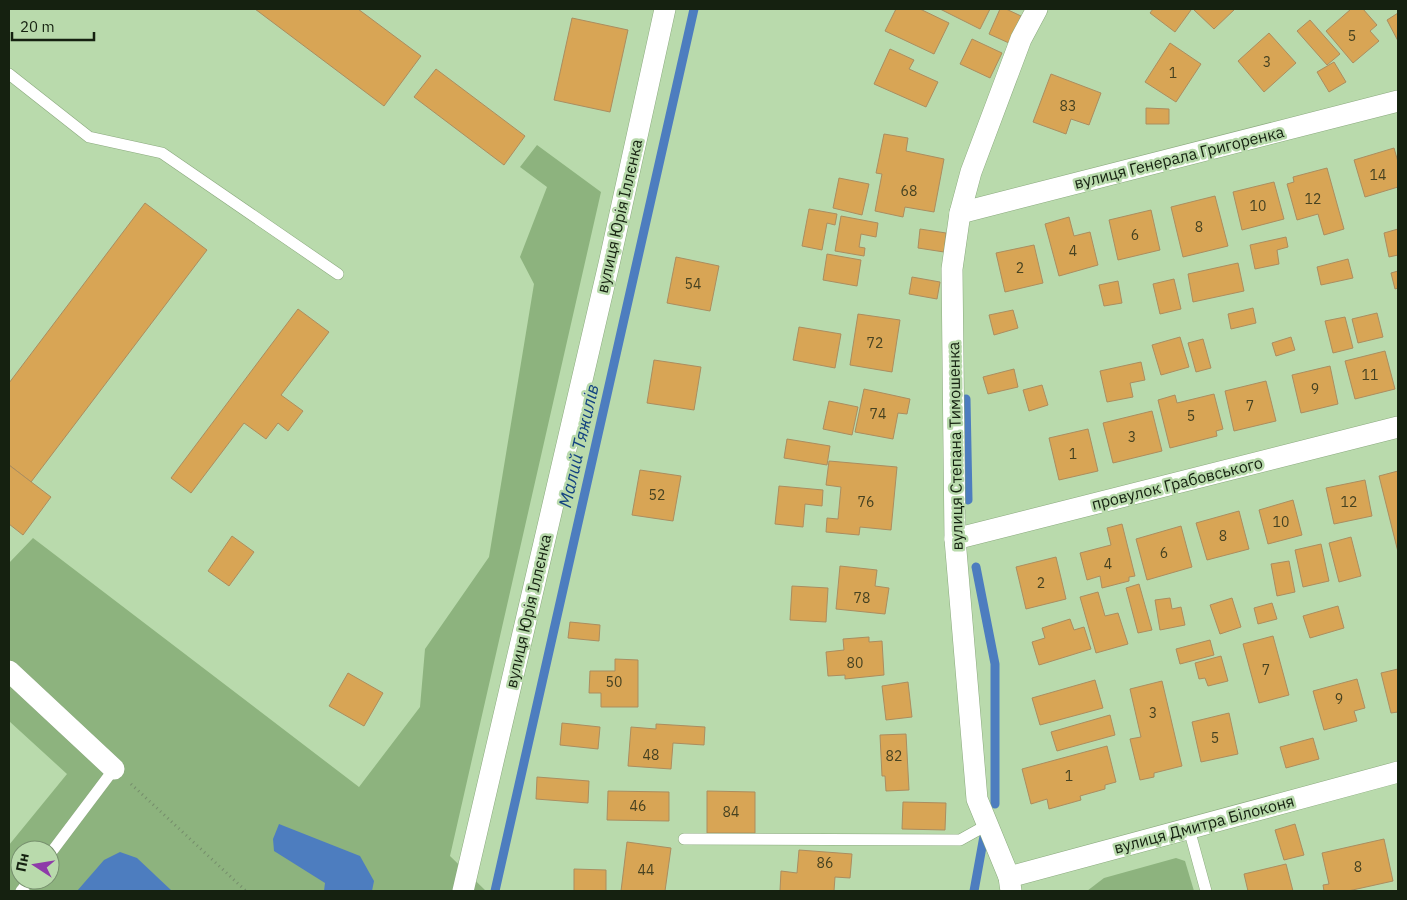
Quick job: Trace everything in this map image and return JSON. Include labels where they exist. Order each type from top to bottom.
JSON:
[{"type":"street","name":"вулиця Юрія Іллєнка","points":[[463,891],[609,264],[665,9]]},
{"type":"street","name":"вулиця Степана Тимошенка","points":[[1010,884],[976,799],[955,538],[952,269],[960,213],[974,163],[1021,39],[1037,9]]},
{"type":"street","name":"вулиця Генерала Григоренка","points":[[960,213],[1398,101]]},
{"type":"street","name":"провулок Грабовського","points":[[955,538],[1398,427]]},
{"type":"street","points":[[9,671],[114,769]]},
{"type":"street","name":"вулиця Дмитра Білоконя","points":[[1010,884],[1189,828],[1398,772]]},
{"type":"lane","points":[[9,74],[89,136],[162,153],[338,274]]},
{"type":"lane","points":[[60,841],[114,769]]},
{"type":"lane","points":[[684,839],[960,840],[987,825]]},
{"type":"lane","points":[[1189,828],[1206,891]]},
{"type":"path","points":[[114,769],[246,891]]},
{"type":"green space","points":[[537,145],[601,192],[450,856],[486,891],[9,891],[10,844],[10,890],[60,890],[60,840],[13,840],[67,774],[9,721],[9,563],[33,538],[359,787],[420,707],[425,649],[489,557],[534,284],[520,257],[547,187],[520,167]]},
{"type":"green space","points":[[1176,858],[1185,861],[1194,891],[1087,891],[1104,878]]},
{"type":"water","points":[[279,824],[360,856],[374,881],[372,891],[324,891],[325,883],[274,851],[273,839]]},
{"type":"water","points":[[120,852],[137,858],[172,891],[77,891],[104,860]]},
{"type":"building","points":[[255,9],[358,9],[421,56],[384,106]]},
{"type":"building","points":[[896,9],[920,9],[949,23],[934,54],[885,31]]},
{"type":"building","points":[[940,9],[990,9],[980,29]]},
{"type":"building","points":[[1000,9],[1006,9],[1021,16],[1009,43],[989,34]]},
{"type":"building","points":[[1153,9],[1191,10],[1175,32],[1150,13]]},
{"type":"building","points":[[1193,9],[1235,9],[1214,29]]},
{"type":"building","points":[[1351,9],[1363,9],[1377,25],[1370,31],[1379,41],[1353,63],[1326,31]]},
{"type":"building","points":[[1398,13],[1398,41],[1387,20]]},
{"type":"building","points":[[572,18],[628,30],[610,112],[554,100]]},
{"type":"building","points":[[1310,20],[1340,54],[1327,65],[1297,31]]},
{"type":"building","points":[[1269,33],[1296,63],[1264,92],[1238,61]]},
{"type":"building","points":[[972,39],[1002,53],[990,78],[960,64]]},
{"type":"building","points":[[1170,43],[1201,64],[1176,102],[1145,82]]},
{"type":"building","points":[[890,49],[914,60],[909,69],[938,82],[926,107],[874,84]]},
{"type":"building","points":[[1334,62],[1346,82],[1329,92],[1317,72]]},
{"type":"building","points":[[436,69],[525,136],[504,165],[414,97]]},
{"type":"building","points":[[1051,74],[1101,93],[1089,125],[1071,119],[1066,134],[1033,122]]},
{"type":"building","points":[[1146,108],[1169,109],[1169,124],[1146,124]]},
{"type":"building","points":[[884,134],[908,138],[906,151],[944,159],[934,212],[905,207],[903,217],[875,211],[882,174],[876,173]]},
{"type":"building","points":[[1394,148],[1398,162],[1398,187],[1365,197],[1354,160]]},
{"type":"building","points":[[1327,168],[1344,229],[1324,235],[1318,214],[1297,220],[1287,184],[1294,182],[1293,177]]},
{"type":"building","points":[[839,178],[869,184],[862,215],[833,208]]},
{"type":"building","points":[[1274,182],[1284,219],[1242,230],[1233,192]]},
{"type":"building","points":[[1215,196],[1228,246],[1183,257],[1171,207]]},
{"type":"building","points":[[145,203],[207,250],[31,482],[9,465],[9,383]]},
{"type":"building","points":[[809,209],[837,214],[835,225],[827,223],[822,250],[802,246]]},
{"type":"building","points":[[1151,210],[1160,250],[1118,260],[1109,220]]},
{"type":"building","points":[[841,216],[878,223],[876,237],[861,234],[859,247],[865,248],[864,256],[835,251]]},
{"type":"building","points":[[1069,217],[1074,236],[1090,232],[1098,265],[1059,276],[1045,224]]},
{"type":"building","points":[[920,229],[946,233],[944,252],[918,248]]},
{"type":"building","points":[[1398,229],[1398,255],[1389,257],[1384,233]]},
{"type":"building","points":[[1286,237],[1288,247],[1277,250],[1279,264],[1255,269],[1250,245]]},
{"type":"building","points":[[1034,245],[1043,283],[1005,292],[996,253]]},
{"type":"building","points":[[827,254],[861,260],[857,286],[823,280]]},
{"type":"building","points":[[676,257],[719,266],[710,311],[667,303]]},
{"type":"building","points":[[1348,259],[1353,278],[1321,285],[1317,267]]},
{"type":"building","points":[[1238,263],[1244,291],[1193,302],[1188,274]]},
{"type":"building","points":[[1398,271],[1398,288],[1395,289],[1391,273]]},
{"type":"building","points":[[912,277],[940,282],[937,299],[909,294]]},
{"type":"building","points":[[1174,279],[1181,309],[1160,314],[1153,284]]},
{"type":"building","points":[[1118,281],[1122,303],[1104,306],[1099,285]]},
{"type":"building","points":[[1253,308],[1256,323],[1231,329],[1228,314]]},
{"type":"building","points":[[298,309],[329,332],[281,395],[303,411],[288,431],[278,423],[266,439],[244,423],[191,493],[171,478]]},
{"type":"building","points":[[1013,310],[1018,328],[994,335],[989,315]]},
{"type":"building","points":[[1377,313],[1383,337],[1358,343],[1352,319]]},
{"type":"building","points":[[858,314],[900,320],[892,372],[850,365]]},
{"type":"building","points":[[1345,317],[1353,348],[1333,353],[1325,321]]},
{"type":"building","points":[[799,327],[841,334],[835,368],[793,360]]},
{"type":"building","points":[[1180,337],[1189,367],[1161,375],[1152,345]]},
{"type":"building","points":[[1291,337],[1295,350],[1276,356],[1272,343]]},
{"type":"building","points":[[1203,339],[1211,368],[1196,372],[1188,343]]},
{"type":"building","points":[[1385,351],[1395,389],[1355,399],[1345,361]]},
{"type":"building","points":[[654,360],[701,367],[694,410],[647,403]]},
{"type":"building","points":[[1141,362],[1145,380],[1130,383],[1133,397],[1107,402],[1100,371]]},
{"type":"building","points":[[1330,366],[1338,404],[1301,413],[1292,375]]},
{"type":"building","points":[[1014,369],[1018,387],[988,394],[983,377]]},
{"type":"building","points":[[1266,381],[1276,421],[1234,431],[1225,391]]},
{"type":"building","points":[[1042,385],[1048,405],[1029,411],[1023,390]]},
{"type":"building","points":[[864,389],[910,399],[907,414],[898,413],[893,439],[855,432]]},
{"type":"building","points":[[1214,394],[1223,429],[1216,431],[1217,436],[1170,448],[1158,400],[1175,395],[1177,403]]},
{"type":"building","points":[[829,401],[858,407],[852,435],[823,429]]},
{"type":"building","points":[[1152,411],[1162,451],[1113,463],[1103,423]]},
{"type":"building","points":[[1088,429],[1098,471],[1059,480],[1049,438]]},
{"type":"building","points":[[787,439],[830,446],[827,465],[784,458]]},
{"type":"building","points":[[829,461],[897,467],[891,530],[860,527],[859,535],[826,532],[827,518],[838,519],[841,487],[826,485]]},
{"type":"building","points":[[9,465],[51,497],[23,535],[9,524]]},
{"type":"building","points":[[640,470],[681,476],[673,521],[632,515]]},
{"type":"building","points":[[1398,471],[1398,552],[1379,476]]},
{"type":"building","points":[[1365,480],[1372,516],[1334,524],[1326,488]]},
{"type":"building","points":[[779,486],[823,490],[822,506],[805,504],[803,527],[775,524]]},
{"type":"building","points":[[1293,500],[1302,535],[1268,544],[1259,510]]},
{"type":"building","points":[[1239,511],[1249,549],[1207,560],[1196,523]]},
{"type":"building","points":[[1122,524],[1135,576],[1129,577],[1129,581],[1102,588],[1100,576],[1087,580],[1080,553],[1111,545],[1107,528]]},
{"type":"building","points":[[1181,526],[1192,567],[1147,580],[1136,539]]},
{"type":"building","points":[[232,536],[254,552],[229,586],[208,571]]},
{"type":"building","points":[[1351,537],[1361,576],[1339,582],[1329,543]]},
{"type":"building","points":[[1321,544],[1329,581],[1303,587],[1295,550]]},
{"type":"building","points":[[1056,557],[1066,599],[1026,609],[1016,567]]},
{"type":"building","points":[[1289,561],[1295,592],[1277,596],[1271,564]]},
{"type":"building","points":[[840,566],[877,570],[875,586],[889,588],[885,614],[836,609]]},
{"type":"building","points":[[1139,584],[1152,630],[1138,633],[1126,588]]},
{"type":"building","points":[[792,586],[828,588],[826,622],[790,620]]},
{"type":"building","points":[[1098,592],[1105,616],[1118,613],[1128,644],[1096,653],[1080,597]]},
{"type":"building","points":[[1170,598],[1172,609],[1181,607],[1185,625],[1160,630],[1155,600]]},
{"type":"building","points":[[1232,598],[1241,627],[1220,634],[1210,605]]},
{"type":"building","points":[[1272,603],[1277,619],[1258,624],[1254,608]]},
{"type":"building","points":[[1338,606],[1344,628],[1310,638],[1303,616]]},
{"type":"building","points":[[1070,619],[1074,630],[1084,627],[1091,649],[1039,665],[1032,642],[1045,638],[1042,628]]},
{"type":"building","points":[[570,622],[600,625],[599,641],[568,638]]},
{"type":"building","points":[[1273,636],[1289,695],[1259,703],[1243,644]]},
{"type":"building","points":[[869,637],[869,642],[882,641],[884,675],[845,679],[845,675],[828,676],[826,652],[844,650],[843,639]]},
{"type":"building","points":[[1210,640],[1214,655],[1180,664],[1176,649]]},
{"type":"building","points":[[1221,656],[1228,681],[1208,686],[1205,678],[1199,679],[1195,663]]},
{"type":"building","points":[[615,659],[638,660],[638,707],[601,707],[601,693],[589,693],[590,671],[615,671]]},
{"type":"building","points":[[1398,669],[1398,712],[1391,713],[1381,673]]},
{"type":"building","points":[[348,673],[383,693],[364,726],[329,706]]},
{"type":"building","points":[[1357,679],[1365,708],[1354,711],[1357,721],[1324,730],[1313,691]]},
{"type":"building","points":[[1095,680],[1103,708],[1040,725],[1032,698]]},
{"type":"building","points":[[1162,681],[1182,766],[1154,773],[1154,777],[1140,780],[1130,739],[1141,737],[1130,689]]},
{"type":"building","points":[[908,682],[912,717],[886,720],[882,686]]},
{"type":"building","points":[[1229,713],[1238,754],[1201,762],[1192,722]]},
{"type":"building","points":[[1110,715],[1115,735],[1057,751],[1051,732]]},
{"type":"building","points":[[562,723],[600,727],[598,749],[560,745]]},
{"type":"building","points":[[656,724],[705,727],[704,745],[673,743],[671,769],[628,766],[631,727],[656,729]]},
{"type":"building","points":[[906,734],[909,790],[886,791],[885,776],[882,776],[880,735]]},
{"type":"building","points":[[1313,738],[1319,759],[1286,768],[1280,747]]},
{"type":"building","points":[[1107,746],[1116,782],[1105,785],[1105,789],[1080,796],[1081,800],[1049,809],[1047,799],[1031,804],[1022,769]]},
{"type":"building","points":[[537,777],[589,781],[588,803],[536,799]]},
{"type":"building","points":[[608,791],[669,792],[669,821],[607,820]]},
{"type":"building","points":[[707,791],[755,792],[755,833],[707,833]]},
{"type":"building","points":[[903,802],[946,803],[945,830],[902,829]]},
{"type":"building","points":[[1295,824],[1304,855],[1284,860],[1275,830]]},
{"type":"building","points":[[1384,839],[1393,881],[1348,891],[1324,891],[1323,885],[1329,884],[1322,853]]},
{"type":"building","points":[[627,842],[671,848],[665,891],[621,891]]},
{"type":"building","points":[[799,850],[852,854],[850,878],[835,877],[834,891],[780,891],[781,871],[797,873]]},
{"type":"building","points":[[1286,864],[1293,891],[1248,891],[1244,874]]},
{"type":"building","points":[[574,869],[606,870],[606,891],[574,891]]},
{"type":"waterway","name":"Малий Тяжилів","points":[[495,891],[694,9]]},
{"type":"waterway","points":[[966,399],[968,500]]},
{"type":"waterway","points":[[976,567],[995,664],[995,804]]},
{"type":"waterway","points":[[974,891],[984,836]]}]
